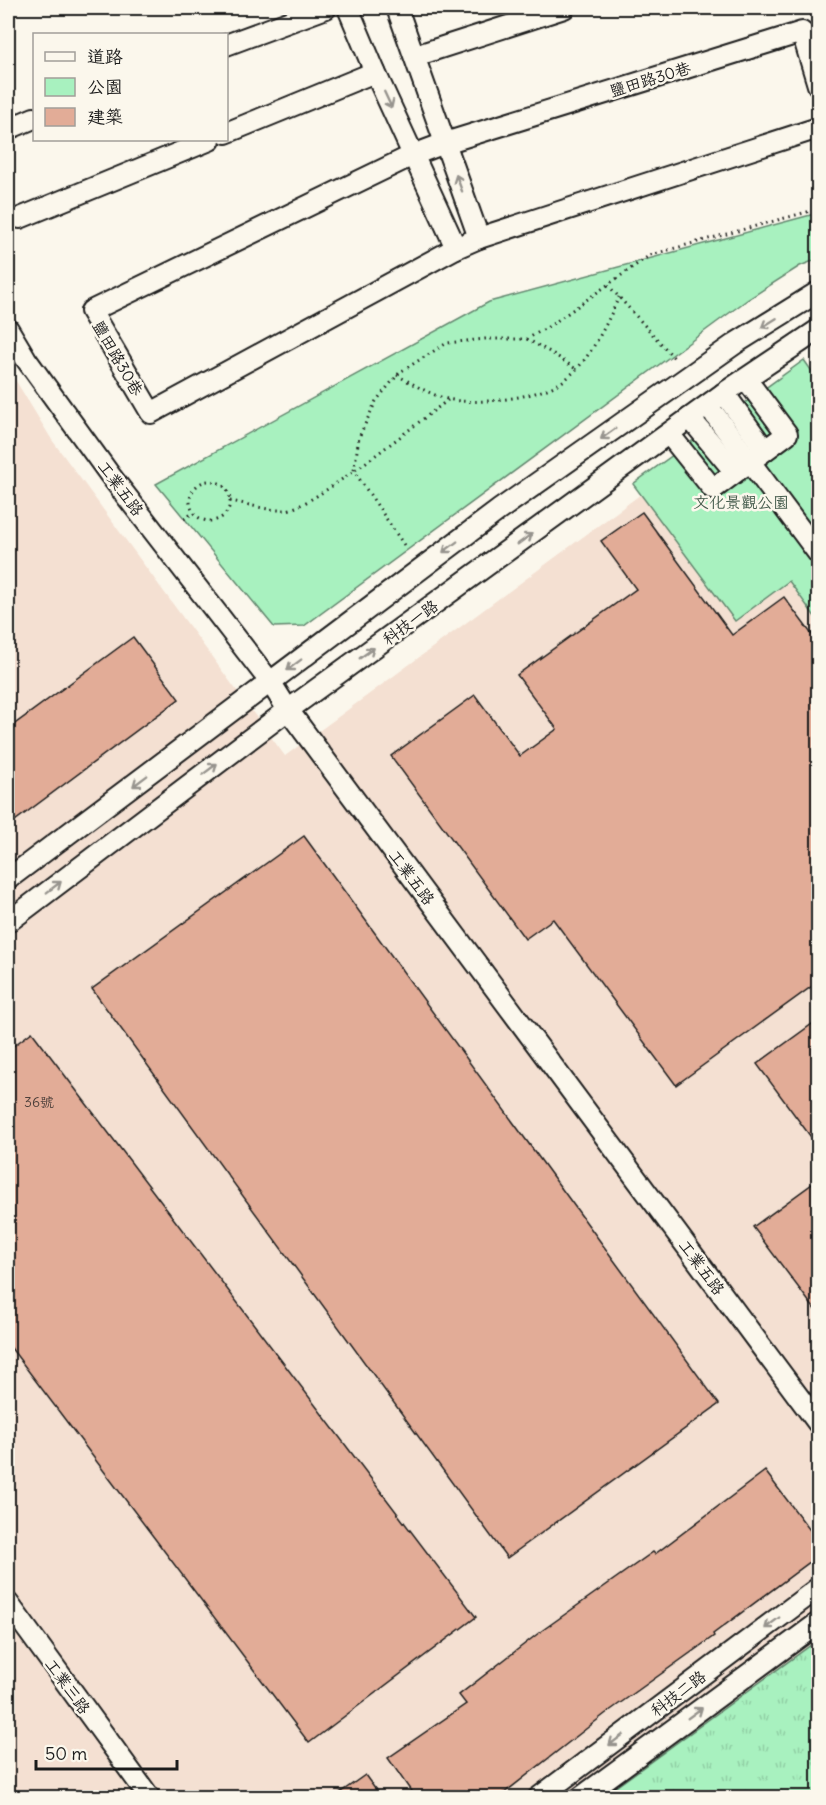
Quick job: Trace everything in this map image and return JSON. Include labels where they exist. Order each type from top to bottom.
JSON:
[{"type":"street","points":[[228,44],[326,8]]},
{"type":"street","points":[[348,8],[456,248]]},
{"type":"street","points":[[397,8],[479,238]]},
{"type":"street","points":[[415,56],[564,8]]},
{"type":"street","name":"鹽田路30巷","points":[[819,85],[802,32],[445,143],[413,155],[91,312],[151,413],[456,248],[479,238],[819,128]]},
{"type":"street","points":[[228,132],[375,72]]},
{"type":"street","points":[[8,129],[33,118]]},
{"type":"street","points":[[20,218],[208,141]]},
{"type":"street","points":[[8,879],[499,510],[736,343],[819,292]]},
{"type":"street","name":"工業五路","points":[[8,329],[26,359],[110,474],[271,683],[288,710],[819,1423]]},
{"type":"street","name":"科技一路","points":[[8,922],[288,710],[724,393],[819,330]]},
{"type":"street","points":[[669,434],[713,489],[787,434],[746,379]]},
{"type":"street","points":[[724,393],[750,461]]},
{"type":"street","points":[[715,415],[819,553]]},
{"type":"street","points":[[690,418],[750,461]]},
{"type":"street","name":"科技二路","points":[[538,1797],[819,1588]]},
{"type":"street","name":"工業三路","points":[[8,1603],[150,1797]]},
{"type":"street","name":"科技二路","points":[[580,1797],[819,1623]]},
{"type":"path","points":[[527,339],[551,325],[650,255],[819,209]]},
{"type":"path","points":[[608,285],[675,359]]},
{"type":"path","points":[[397,375],[424,390],[449,399],[495,401],[542,391],[567,379],[576,369],[604,328],[620,297]]},
{"type":"path","points":[[404,545],[354,471],[359,437],[376,401],[397,375],[447,343],[485,339],[527,339],[576,369]]},
{"type":"path","points":[[230,501],[287,510],[310,499],[354,471],[449,399]]},
{"type":"path","points":[[207,481],[221,484],[226,489],[230,501],[226,513],[216,520],[203,520],[193,513],[190,507],[191,493],[201,483],[207,481]]},
{"type":"path","points":[[184,519],[193,513]]},
{"type":"shaded area","points":[[818,364],[818,1797],[8,1797],[8,368],[52,440],[285,756]]},
{"type":"green space","points":[[818,213],[818,259],[800,266],[747,300],[304,626],[274,627],[156,484],[489,302]]},
{"type":"green space","name":"文化景觀公園","points":[[804,360],[818,380],[818,621],[789,581],[735,621],[633,484]]},
{"type":"green space","points":[[818,1640],[818,1797],[602,1797]]},
{"type":"building","points":[[642,512],[732,635],[784,597],[819,644],[819,981],[676,1085],[553,919],[525,939],[391,756],[475,695],[520,756],[557,729],[517,675],[636,589],[601,541]]},
{"type":"building","points":[[133,637],[179,699],[8,826],[8,729]]},
{"type":"building","points":[[304,836],[719,1404],[507,1558],[92,989]]},
{"type":"building","points":[[819,1019],[819,1148],[757,1064]]},
{"type":"building","points":[[32,1032],[476,1617],[309,1743],[8,1344],[8,1050]]},
{"type":"building","points":[[819,1179],[819,1315],[753,1227]]},
{"type":"building","points":[[765,1471],[819,1542],[819,1555],[713,1634],[714,1636],[605,1714],[499,1797],[415,1797],[388,1758],[466,1704],[459,1695],[540,1632],[653,1552],[655,1554]]},
{"type":"building","points":[[365,1775],[381,1797],[334,1797]]}]
